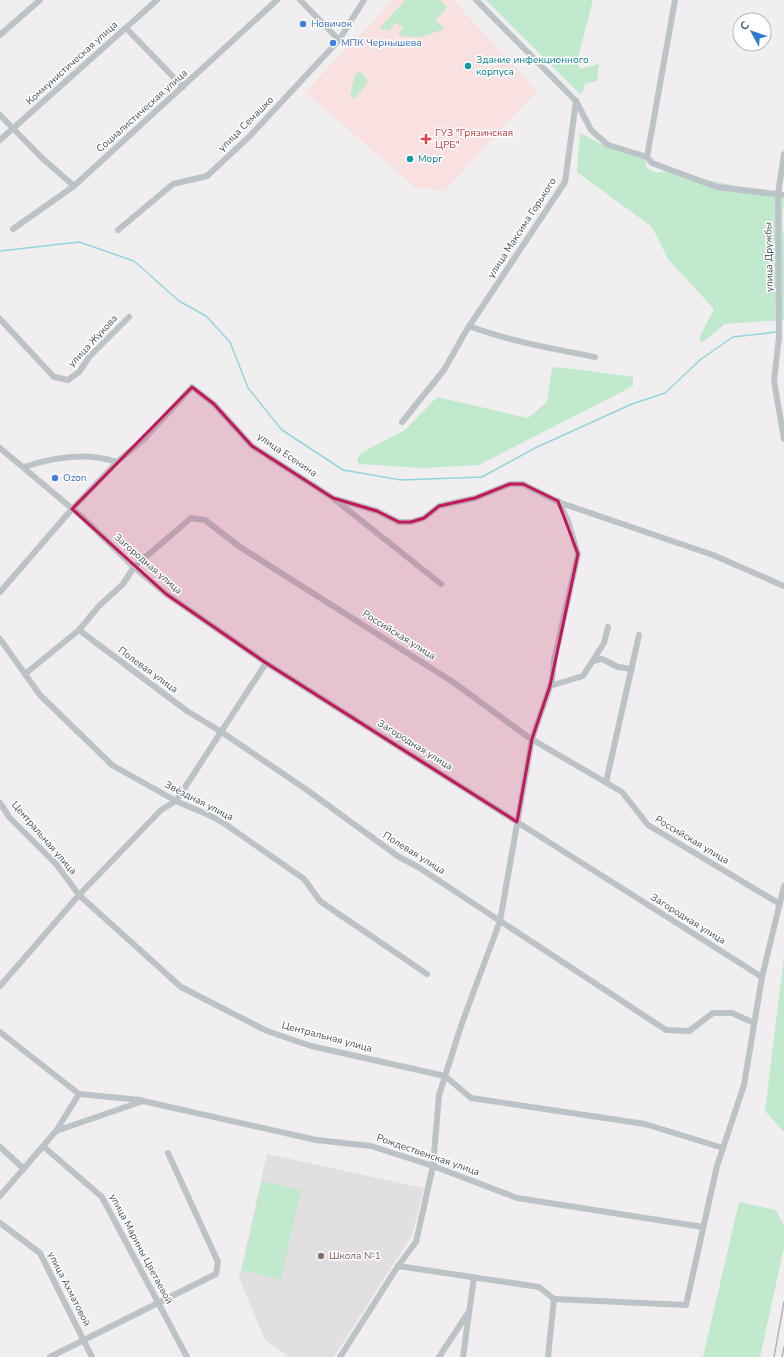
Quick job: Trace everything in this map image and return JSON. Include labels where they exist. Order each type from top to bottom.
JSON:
[{"type":"street","points":[[0,35],[40,0]]},
{"type":"street","name":"Коммунистическая улица","points":[[0,140],[157,0]]},
{"type":"street","name":"Социалистическая улица","points":[[13,228],[74,186],[277,0]]},
{"type":"street","points":[[300,0],[339,40]]},
{"type":"street","name":"улица Семашко","points":[[118,230],[173,184],[206,176],[250,136],[339,40],[364,0]]},
{"type":"street","points":[[476,0],[576,101],[592,130],[608,145],[647,157],[652,163],[717,187],[781,194]]},
{"type":"street","points":[[647,157],[675,0]]},
{"type":"street","points":[[126,28],[183,87]]},
{"type":"street","name":"улица Максима Горького","points":[[402,422],[444,370],[469,326],[565,182],[576,101]]},
{"type":"street","points":[[0,115],[74,186]]},
{"type":"street","name":"улица Дружбы","points":[[784,154],[781,194],[780,325],[774,381],[784,439]]},
{"type":"street","name":"улица Жукова","points":[[0,319],[54,377],[68,380],[79,372],[90,356],[129,317]]},
{"type":"street","points":[[469,326],[486,333],[595,357]]},
{"type":"street","name":"улица Есенина","points":[[0,592],[72,509],[117,462],[145,438],[192,387],[214,404],[252,446],[333,498],[441,584]]},
{"type":"street","points":[[1,451],[24,467],[72,509]]},
{"type":"street","points":[[24,467],[39,462],[75,456],[103,457],[117,462]]},
{"type":"street","points":[[333,498],[377,511],[400,522],[411,522],[424,518],[439,506],[475,498],[510,484],[523,484],[558,501],[713,555],[784,586]]},
{"type":"street","points":[[340,1357],[398,1266],[416,1242],[433,1166],[439,1095],[462,1023],[500,921],[532,740],[550,686],[578,554],[568,521],[558,501]]},
{"type":"street","name":"Загородная улица","points":[[72,509],[134,568],[166,594],[266,663],[762,977]]},
{"type":"street","name":"Российская улица","points":[[25,674],[79,630],[99,606],[123,584],[134,568],[191,518],[205,520],[240,547],[453,682],[532,740],[622,792],[648,825],[780,904]]},
{"type":"street","points":[[550,686],[583,676],[604,643],[608,627]]},
{"type":"street","name":"Полевая улица","points":[[79,630],[187,711],[220,731],[308,790],[399,858],[418,867],[666,1030],[689,1031],[713,1013],[732,1013],[754,1023]]},
{"type":"street","points":[[606,782],[639,636]]},
{"type":"street","name":"Звёздная улица","points":[[0,640],[40,695],[112,765],[176,801],[211,816],[238,833],[304,879],[320,901],[427,974]]},
{"type":"street","points":[[593,661],[602,659],[618,667],[632,669]]},
{"type":"street","points":[[0,986],[79,895],[161,810],[176,801],[220,731],[266,663]]},
{"type":"street","name":"Центральная улица","points":[[0,803],[10,818],[56,864],[79,895],[181,987],[267,1031],[311,1046],[445,1076],[471,1098],[645,1124],[723,1148]]},
{"type":"street","points":[[398,1266],[539,1287],[554,1300],[686,1305],[703,1227],[723,1148],[744,1085],[762,977],[784,886]]},
{"type":"street","points":[[0,1032],[79,1094],[44,1147],[0,1196]]},
{"type":"street","name":"Рождественская улица","points":[[79,1094],[143,1101],[316,1140],[371,1146],[433,1166],[517,1198],[703,1227]]},
{"type":"street","points":[[56,1131],[143,1101]]},
{"type":"street","points":[[0,1147],[24,1169]]},
{"type":"street","name":"улица Марины Цветаевой","points":[[44,1147],[102,1197],[187,1357]]},
{"type":"street","points":[[50,1357],[216,1274],[218,1262],[168,1153]]},
{"type":"street","name":"улица Ахматовой","points":[[0,1223],[40,1253],[92,1357]]},
{"type":"street","points":[[463,1357],[474,1277]]},
{"type":"street","points":[[548,1357],[554,1300]]},
{"type":"street","points":[[439,1357],[469,1311]]},
{"type":"highlighted area","points":[[192,387],[214,404],[252,446],[333,498],[377,511],[399,522],[411,522],[424,518],[439,506],[475,498],[510,484],[523,484],[558,501],[578,554],[550,686],[532,739],[517,822],[266,663],[166,594],[72,509]]},
{"type":"shaded area","name":"ГУЗ \"Грязинская ЦРБ\"","points":[[393,0],[453,0],[537,91],[444,191],[422,187],[417,189],[305,92]]},
{"type":"shaded area","name":"Школа №1","points":[[267,1154],[424,1188],[412,1235],[334,1357],[289,1357],[265,1340],[239,1278]]},
{"type":"green space","points":[[405,0],[440,0],[447,7],[436,20],[444,28],[427,35],[410,37],[398,35],[403,28],[396,22],[389,31],[380,28]]},
{"type":"green space","points":[[486,0],[593,0],[577,61],[580,69],[599,64],[597,81],[585,84],[582,93],[579,93]]},
{"type":"green space","points":[[358,72],[364,75],[368,82],[354,99],[350,96],[355,75]]},
{"type":"green space","points":[[580,133],[609,148],[645,159],[647,168],[657,173],[664,171],[784,196],[782,220],[784,234],[784,320],[725,324],[702,343],[699,338],[714,309],[668,259],[652,227],[577,172]]},
{"type":"green space","points":[[558,367],[633,377],[633,386],[479,465],[422,468],[359,464],[357,459],[361,453],[405,430],[437,397],[528,418],[547,402],[552,368]]},
{"type":"green space","points":[[784,957],[784,1132],[765,1111]]},
{"type":"green space","points":[[262,1181],[301,1190],[281,1279],[242,1271]]},
{"type":"green space","points":[[739,1202],[776,1210],[784,1226],[784,1248],[760,1357],[703,1357]]},
{"type":"waterway","points":[[0,251],[79,242],[134,261],[179,301],[206,316],[230,342],[248,388],[282,430],[343,470],[401,480],[482,477],[535,448],[632,404],[665,393],[701,359],[733,337],[776,332]]},
{"type":"railway","points":[[774,1357],[784,1302]]},
{"type":"railway","points":[[782,1357],[784,1347]]},
{"type":"place","name":"Новичок","points":[[303,24]]},
{"type":"place","name":"МПК Чернышева","points":[[333,43]]},
{"type":"place","name":"Здание инфекционного корпуса","points":[[468,66]]},
{"type":"place","name":"ГУЗ \"Грязинская ЦРБ\"","points":[[426,139]]},
{"type":"place","name":"Морг","points":[[410,159]]},
{"type":"place","name":"Ozon","points":[[55,478]]},
{"type":"place","name":"Школа №1","points":[[321,1256]]}]
